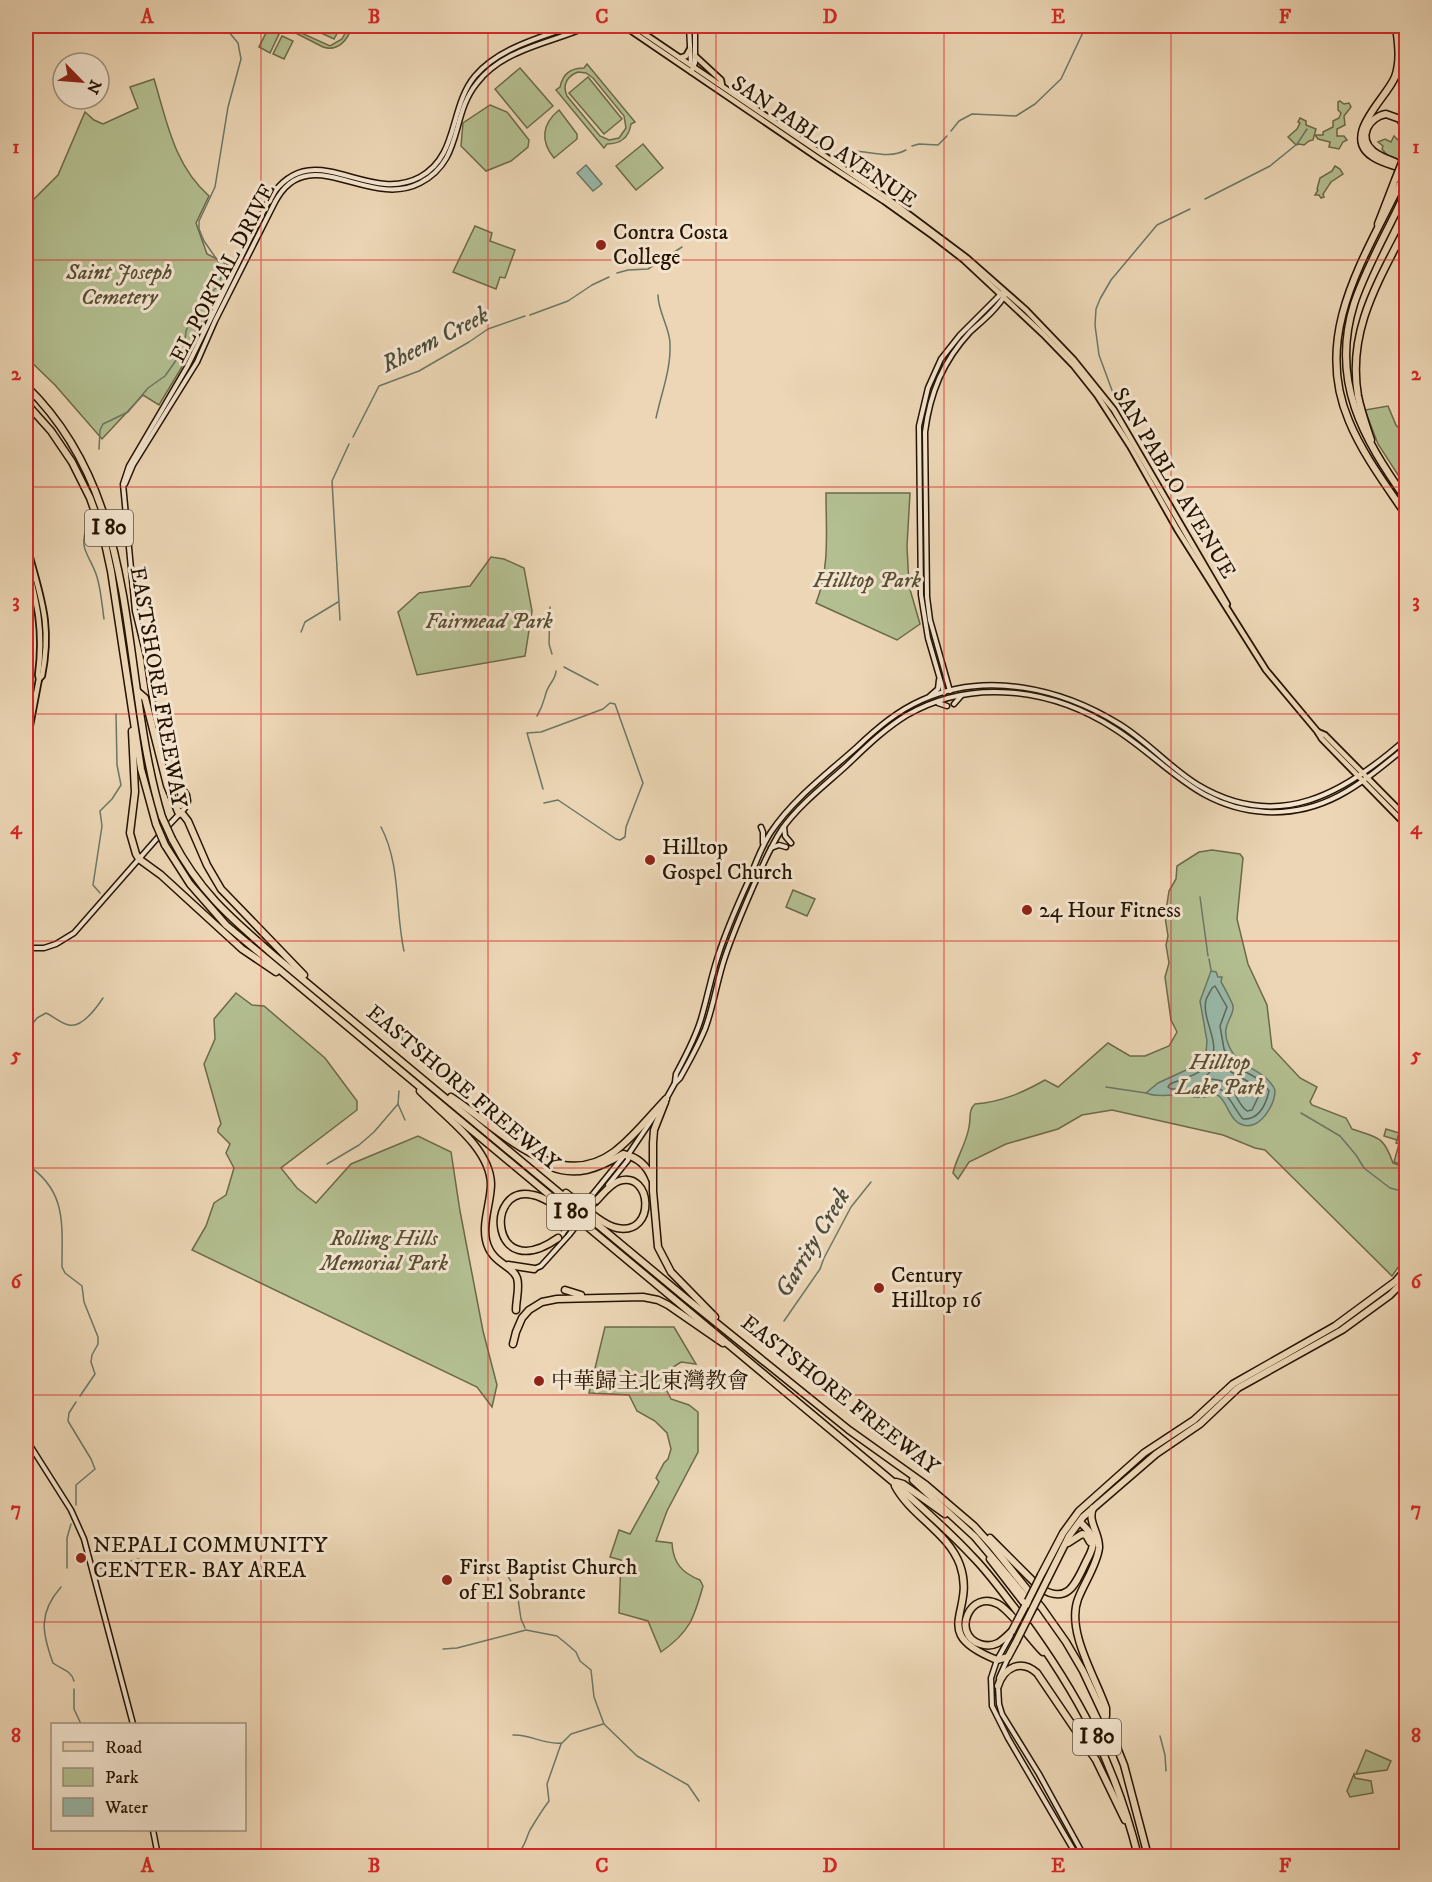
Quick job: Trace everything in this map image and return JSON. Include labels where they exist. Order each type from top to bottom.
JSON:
[{"type":"highway","points":[[1396,26],[1399,54],[1397,68],[1389,89],[1363,124],[1361,137],[1370,155],[1407,168]]},
{"type":"highway","points":[[1403,26],[1407,39]]},
{"type":"highway","points":[[1407,130],[1400,119],[1386,114],[1370,122],[1365,138],[1374,152],[1407,168]]},
{"type":"highway","points":[[1407,147],[1397,182],[1351,286],[1341,316],[1337,351],[1339,389],[1354,432],[1407,515]]},
{"type":"highway","points":[[1397,182],[1407,168]]},
{"type":"highway","points":[[1407,191],[1360,289],[1348,335],[1347,369],[1352,402],[1362,430],[1407,500]]},
{"type":"highway","points":[[1375,452],[1358,394],[1356,372],[1358,345],[1366,307],[1407,227]]},
{"type":"highway","name":"EASTSHORE FREEWAY","points":[[26,386],[42,402],[69,440],[88,474],[111,533],[150,768],[162,817],[172,839],[196,879],[219,908],[277,958],[849,1430],[926,1485],[974,1526],[1010,1567],[1066,1642],[1083,1671],[1124,1765],[1148,1857]]},
{"type":"highway","name":"EASTSHORE FREEWAY","points":[[26,403],[51,431],[72,462],[98,517],[111,571],[141,769],[156,824],[165,845],[190,884],[213,912],[273,965],[892,1480],[974,1558],[1003,1592],[1059,1669],[1080,1703],[1110,1767],[1138,1857]]},
{"type":"highway","points":[[138,692],[145,698],[174,804],[188,821],[207,865],[221,889],[324,995]]},
{"type":"highway","points":[[132,699],[135,792],[130,833],[139,859],[161,875],[242,949],[304,990]]},
{"type":"highway","points":[[174,777],[173,781],[185,799],[181,805],[174,804]]},
{"type":"highway","points":[[404,1072],[484,1157],[491,1183],[485,1231],[486,1241],[496,1259],[517,1276],[516,1310]]},
{"type":"highway","points":[[431,1085],[551,1167],[574,1172],[594,1169],[624,1154],[637,1159],[648,1170],[653,1191]]},
{"type":"highway","points":[[525,1150],[547,1162],[563,1166],[580,1166],[598,1161],[621,1146],[666,1099]]},
{"type":"highway","points":[[666,1099],[653,1135],[656,1238],[663,1260],[678,1280],[723,1327]]},
{"type":"highway","points":[[524,1163],[613,1227],[626,1228],[635,1225],[642,1218],[646,1206],[644,1193],[639,1186],[625,1179],[614,1183],[595,1202]]},
{"type":"highway","points":[[560,1236],[534,1251],[524,1251],[507,1241],[500,1228],[500,1218],[504,1209],[515,1197],[524,1194],[534,1195],[607,1242]]},
{"type":"highway","points":[[490,1249],[497,1258],[508,1264],[534,1269]]},
{"type":"highway","points":[[1059,1669],[1001,1606],[987,1601],[980,1602],[970,1609],[965,1625],[971,1639],[982,1645],[999,1642],[1012,1631],[1026,1603],[1063,1533],[1079,1511],[1144,1453],[1199,1416],[1233,1384],[1335,1326],[1396,1281],[1407,1269]]},
{"type":"highway","points":[[892,1480],[897,1491],[949,1545],[957,1557],[963,1580],[958,1625],[961,1637],[972,1648],[998,1660],[1008,1657],[1062,1550],[1082,1519],[1095,1505],[1168,1444],[1200,1424],[1238,1388],[1342,1330],[1390,1295],[1407,1279]]},
{"type":"highway","points":[[565,1290],[574,1294],[606,1297]]},
{"type":"highway","points":[[513,1344],[519,1323],[537,1304],[551,1299],[643,1297],[661,1301],[738,1352]]},
{"type":"highway","points":[[849,1430],[918,1484],[975,1537],[1032,1610]]},
{"type":"highway","points":[[892,1480],[903,1484],[946,1515],[973,1540],[1006,1577]]},
{"type":"highway","points":[[1095,1505],[1091,1514],[1093,1528],[1098,1538],[1098,1552],[1078,1600],[1074,1623],[1106,1708],[1106,1720]]},
{"type":"highway","points":[[1082,1519],[1093,1528]]},
{"type":"highway","points":[[974,1526],[997,1544],[1030,1579],[1047,1593],[1059,1594],[1075,1586],[1090,1553],[1092,1538],[1082,1519]]},
{"type":"highway","points":[[1062,1550],[1072,1539],[1082,1534],[1089,1539],[1090,1553]]},
{"type":"highway","points":[[998,1686],[1004,1673],[1011,1667],[1024,1665],[1037,1672],[1096,1760],[1132,1834]]},
{"type":"main road","points":[[560,30],[565,26]]},
{"type":"main road","name":"EL PORTAL DRIVE","points":[[180,813],[188,801],[187,795],[174,777],[156,717],[146,656],[135,611],[123,484],[129,466],[187,367],[262,213],[280,184],[296,173],[311,169],[327,170],[386,185],[401,184],[417,178],[429,171],[443,155],[449,142],[459,103],[475,76],[502,55],[572,26]]},
{"type":"main road","name":"EL PORTAL DRIVE","points":[[124,494],[129,474],[197,362],[220,311],[281,191],[298,178],[314,174],[385,190],[403,189],[423,182],[439,169],[450,153],[466,100],[476,83],[487,72],[512,55],[589,26]]},
{"type":"main road","name":"SAN PABLO AVENUE","points":[[624,26],[722,85],[888,198],[956,249],[1073,359],[1114,410],[1266,670],[1317,732],[1325,735],[1407,825]]},
{"type":"main road","name":"SAN PABLO AVENUE","points":[[633,26],[897,210],[959,256],[1003,294]]},
{"type":"main road","points":[[689,26],[692,68]]},
{"type":"main road","points":[[692,68],[695,56],[695,26]]},
{"type":"main road","points":[[680,58],[686,56],[690,49]]},
{"type":"main road","points":[[695,56],[721,80],[722,85]]},
{"type":"main road","points":[[944,693],[928,638],[921,596],[919,426],[927,388],[941,359],[960,335],[1003,294]]},
{"type":"main road","points":[[950,691],[930,620],[927,589],[925,432],[927,411],[937,381],[948,361],[1003,294]]},
{"type":"main road","points":[[26,542],[47,626],[45,660],[42,676],[39,679]]},
{"type":"main road","points":[[26,560],[40,615],[41,642],[39,679],[26,747]]},
{"type":"main road","points":[[675,1083],[676,1074],[697,1032],[726,934],[763,846],[777,824],[805,794],[885,722],[938,689],[939,676]]},
{"type":"main road","points":[[947,683],[954,687],[965,688]]},
{"type":"main road","points":[[924,699],[965,688],[997,685],[1023,687],[1058,695],[1118,723],[1199,785],[1220,796],[1240,802],[1278,805],[1307,802],[1334,792],[1364,778],[1407,739]]},
{"type":"main road","points":[[534,1269],[541,1266],[569,1235],[628,1160],[628,1155],[680,1078],[706,1026],[726,953],[770,849],[784,826],[881,734],[907,716],[934,703],[962,695],[984,692],[1033,695],[1076,708],[1099,719],[1129,738],[1191,788],[1223,804],[1277,812],[1305,808],[1336,798],[1407,747]]},
{"type":"main road","points":[[954,704],[962,695]]},
{"type":"main road","points":[[934,703],[948,706]]},
{"type":"main road","name":"SAN PABLO AVENUE","points":[[1364,778],[1407,818]]},
{"type":"main road","points":[[26,948],[44,948],[74,933],[180,813]]},
{"type":"main road","points":[[784,826],[785,836],[791,843]]},
{"type":"main road","points":[[760,827],[763,832],[763,846]]},
{"type":"main road","points":[[770,849],[779,845],[786,847]]},
{"type":"main road","points":[[560,1236],[623,1157],[628,1155]]},
{"type":"main road","points":[[26,1439],[71,1510],[84,1539],[132,1723]]},
{"type":"main road","points":[[1012,1631],[998,1660],[990,1686],[990,1697],[996,1715],[1077,1857]]},
{"type":"main road","points":[[1008,1657],[998,1686],[1002,1714],[1049,1791],[1084,1857]]},
{"type":"main road","points":[[153,1831],[158,1857]]},
{"type":"green space","points":[[282,26],[330,46],[342,39],[349,26],[352,26],[342,44],[328,48]]},
{"type":"green space","points":[[306,26],[341,26],[334,39]]},
{"type":"green space","points":[[268,29],[279,34],[270,53],[259,47]]},
{"type":"green space","points":[[282,36],[293,41],[284,59],[273,54]]},
{"type":"green space","points":[[587,64],[635,122],[631,124],[624,139],[607,144],[604,148],[556,90],[568,73],[584,68]],"holes":[[[578,72],[586,73],[593,78],[624,116],[626,128],[619,138],[609,140],[600,136],[567,96],[565,85],[568,78]]]},
{"type":"green space","points":[[520,68],[553,106],[527,128],[495,89]]},
{"type":"green space","points":[[588,77],[622,119],[604,134],[569,93]]},
{"type":"green space","name":"Saint Joseph Cemetery","points":[[154,79],[173,142],[180,157],[187,171],[209,196],[196,223],[207,254],[231,266],[191,352],[159,405],[143,395],[102,439],[55,385],[26,357],[26,207],[58,175],[85,112],[103,124],[138,108],[130,87]]},
{"type":"green space","points":[[1340,101],[1344,104],[1349,103],[1351,107],[1344,116],[1345,125],[1337,129],[1337,136],[1344,136],[1347,140],[1339,149],[1329,147],[1330,142],[1318,139],[1315,135],[1323,135],[1323,132],[1333,127],[1333,121],[1339,118],[1341,113],[1338,110]]},
{"type":"green space","points":[[490,105],[507,112],[529,140],[528,147],[511,161],[486,171],[461,146],[463,123]]},
{"type":"green space","points":[[559,110],[577,134],[577,139],[554,158],[546,145],[545,133],[549,121]]},
{"type":"green space","points":[[1300,118],[1306,121],[1306,125],[1316,129],[1313,140],[1304,145],[1296,145],[1288,137],[1297,129]]},
{"type":"green space","points":[[1394,136],[1403,145],[1401,161],[1387,155],[1382,149],[1383,146],[1378,142],[1385,139],[1391,142]]},
{"type":"green space","points":[[643,144],[663,168],[636,190],[616,166]]},
{"type":"green space","points":[[1335,166],[1343,174],[1331,182],[1323,194],[1324,197],[1315,195],[1320,178],[1332,171]]},
{"type":"green space","points":[[475,226],[492,233],[490,241],[515,250],[505,278],[500,277],[496,289],[453,272]]},
{"type":"green space","points":[[1388,406],[1396,425],[1406,435],[1406,470],[1398,475],[1378,444],[1365,410]]},
{"type":"green space","name":"Hilltop Park","points":[[826,493],[910,493],[907,546],[909,586],[920,624],[897,640],[816,603],[825,563]]},
{"type":"green space","name":"Fairmead Park","points":[[491,557],[504,559],[524,568],[532,611],[525,656],[417,675],[398,612],[419,593],[470,586]]},
{"type":"green space","name":"Hilltop Lake Park","points":[[1212,850],[1240,854],[1243,858],[1237,919],[1248,964],[1267,1005],[1272,1048],[1300,1078],[1317,1087],[1310,1102],[1312,1105],[1346,1118],[1352,1129],[1379,1139],[1386,1147],[1393,1163],[1406,1168],[1406,1256],[1392,1276],[1265,1150],[1223,1135],[1112,1110],[1082,1115],[1058,1129],[1006,1144],[969,1162],[958,1179],[953,1173],[966,1140],[971,1112],[975,1104],[1011,1096],[1045,1080],[1058,1087],[1108,1043],[1130,1056],[1145,1056],[1169,1046],[1177,1032],[1171,1020],[1165,977],[1169,963],[1165,917],[1169,891],[1176,879],[1177,866],[1199,852]]},
{"type":"green space","points":[[793,890],[815,899],[807,916],[786,907]]},
{"type":"green space","name":"Rolling Hills Memorial Park","points":[[236,993],[252,1005],[264,1006],[325,1058],[357,1101],[357,1110],[281,1168],[297,1188],[316,1203],[351,1164],[418,1136],[451,1152],[483,1331],[497,1385],[492,1407],[477,1387],[192,1250],[206,1226],[214,1203],[226,1195],[234,1168],[226,1153],[230,1144],[218,1132],[221,1124],[204,1064],[215,1039],[214,1019]]},
{"type":"green space","points":[[1386,1129],[1399,1133],[1397,1140],[1384,1136]]},
{"type":"green space","points":[[1406,1129],[1406,1166],[1394,1162],[1399,1144],[1396,1143],[1397,1140],[1400,1141]]},
{"type":"green space","points":[[605,1327],[674,1327],[696,1364],[681,1362],[667,1371],[664,1385],[671,1399],[689,1405],[698,1412],[698,1452],[667,1511],[656,1541],[672,1543],[677,1562],[688,1574],[700,1580],[703,1586],[690,1624],[679,1638],[661,1652],[648,1621],[619,1613],[621,1560],[610,1557],[619,1530],[630,1534],[659,1482],[656,1478],[668,1459],[671,1449],[667,1433],[655,1421],[637,1411],[629,1395],[589,1393]]},
{"type":"green space","points":[[1366,1750],[1391,1761],[1387,1770],[1356,1774]]},
{"type":"green space","points":[[1354,1774],[1355,1778],[1371,1781],[1373,1793],[1350,1797],[1347,1791]]},
{"type":"water","points":[[586,165],[602,184],[593,191],[577,173]]},
{"type":"water","points":[[1211,971],[1216,972],[1218,977],[1222,977],[1221,982],[1233,1006],[1226,1027],[1226,1039],[1229,1046],[1239,1060],[1265,1077],[1275,1090],[1273,1102],[1266,1115],[1250,1126],[1237,1122],[1216,1094],[1210,1093],[1209,1096],[1201,1098],[1146,1093],[1158,1083],[1204,1060],[1207,1041],[1200,1001]]},
{"type":"waterway","points":[[99,449],[100,430],[103,424],[128,412],[148,388],[165,376],[184,349],[186,331],[192,317],[206,297],[216,288],[221,278],[220,264],[204,241],[199,229],[199,221],[215,187],[228,107],[241,59],[238,43],[224,26]]},
{"type":"waterway","name":"Rheem Creek","points":[[951,131],[959,121],[972,114],[1016,116],[1035,104],[1061,79],[1086,26]]},
{"type":"waterway","points":[[1205,199],[1270,166],[1297,144],[1307,129]]},
{"type":"waterway","name":"Rheem Creek","points":[[912,146],[938,145],[947,136]]},
{"type":"waterway","name":"Rheem Creek","points":[[834,156],[851,151],[888,154],[906,150]]},
{"type":"waterway","points":[[1113,393],[1099,355],[1095,325],[1096,309],[1100,299],[1111,280],[1157,225],[1190,209]]},
{"type":"waterway","name":"Rheem Creek","points":[[617,273],[648,269],[682,247]]},
{"type":"waterway","name":"Rheem Creek","points":[[530,315],[568,301],[609,277]]},
{"type":"waterway","points":[[656,418],[670,354],[668,332],[658,295]]},
{"type":"waterway","name":"Rheem Creek","points":[[353,437],[379,386],[419,371],[488,329],[525,316]]},
{"type":"waterway","name":"Rheem Creek","points":[[340,620],[332,481],[349,444]]},
{"type":"waterway","points":[[88,524],[84,546],[98,582],[104,619]]},
{"type":"waterway","points":[[301,632],[305,622],[338,602]]},
{"type":"waterway","points":[[550,607],[549,644],[552,654]]},
{"type":"waterway","points":[[564,667],[598,685]]},
{"type":"waterway","points":[[537,716],[556,671]]},
{"type":"waterway","points":[[543,789],[527,733],[541,732],[603,709],[610,703],[615,704],[643,783],[626,827],[625,837],[620,840],[616,839],[558,800],[544,803]]},
{"type":"waterway","points":[[100,893],[93,885],[102,826],[100,811],[121,785],[117,765],[116,714]]},
{"type":"waterway","name":"Rheem Creek","points":[[381,827],[395,872],[404,951]]},
{"type":"waterway","points":[[1200,897],[1208,956]]},
{"type":"waterway","points":[[1209,959],[1211,970]]},
{"type":"waterway","points":[[26,1032],[37,1018],[46,1013],[66,1024],[79,1023],[89,1016],[103,998]]},
{"type":"waterway","name":"Rheem Creek","points":[[399,1024],[404,1046]]},
{"type":"waterway","name":"Garrity Creek","points":[[1106,1087],[1146,1093]]},
{"type":"waterway","name":"Rheem Creek","points":[[399,1091],[398,1104],[405,1120]]},
{"type":"waterway","name":"Rheem Creek","points":[[327,1164],[359,1145],[374,1132],[398,1104]]},
{"type":"waterway","name":"Garrity Creek","points":[[1301,1113],[1340,1136],[1364,1168],[1390,1188],[1405,1192]]},
{"type":"waterway","points":[[26,1164],[49,1185],[55,1197],[61,1222],[62,1267],[65,1273],[82,1286],[84,1302],[98,1337],[98,1344],[91,1362],[95,1374],[80,1396]]},
{"type":"waterway","name":"Garrity Creek","points":[[784,1321],[820,1269],[851,1207],[871,1182]]},
{"type":"waterway","points":[[76,1402],[69,1413],[68,1421],[95,1469],[76,1485],[76,1505]]},
{"type":"waterway","points":[[67,1568],[67,1538],[71,1524]]},
{"type":"waterway","points":[[98,1569],[139,1559]]},
{"type":"waterway","name":"Garrity Creek","points":[[505,1571],[517,1592],[521,1619],[525,1628]]},
{"type":"waterway","points":[[61,1587],[48,1606],[45,1615],[46,1642],[53,1663],[68,1672],[74,1681]]},
{"type":"waterway","name":"Garrity Creek","points":[[443,1649],[457,1648],[526,1630],[557,1636],[576,1652],[580,1661],[591,1670],[594,1697],[604,1724],[637,1756],[688,1785],[699,1801]]},
{"type":"waterway","points":[[74,1689],[74,1709],[81,1723]]},
{"type":"waterway","name":"Garrity Creek","points":[[519,1852],[541,1811],[549,1801],[547,1784],[561,1744],[571,1734],[603,1724]]},
{"type":"waterway","points":[[513,1735],[561,1743]]},
{"type":"waterway","points":[[1160,1736],[1166,1771]]},
{"type":"place","name":"Contra Costa College","points":[[601,245]]},
{"type":"place","name":"Hilltop Gospel Church","points":[[650,860]]},
{"type":"place","name":"24 Hour Fitness","points":[[1027,910]]},
{"type":"place","name":"Century Hilltop 16","points":[[879,1288]]},
{"type":"place","name":"中華歸主北東灣教會","points":[[539,1381]]},
{"type":"place","name":"NEPALI COMMUNITY CENTER- BAY AREA","points":[[81,1558]]},
{"type":"place","name":"First Baptist Church of El Sobrante","points":[[447,1580]]}]
